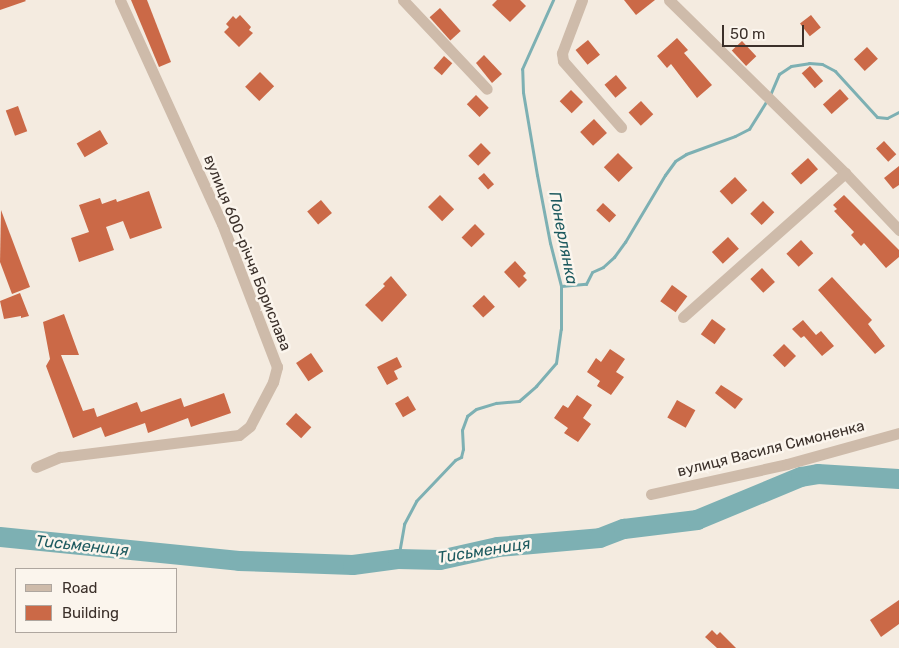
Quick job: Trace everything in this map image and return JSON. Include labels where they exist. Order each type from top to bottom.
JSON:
[{"type":"street","name":"вулиця 600-річчя Борислава","points":[[36,466],[60,457],[239,435],[250,426],[273,382],[277,367],[222,224],[120,0]]},
{"type":"street","points":[[403,0],[487,89]]},
{"type":"street","points":[[582,0],[562,53],[563,61],[620,127]]},
{"type":"street","points":[[672,1],[845,173],[899,230]]},
{"type":"street","points":[[682,317],[845,173]]},
{"type":"street","name":"вулиця Василя Симоненка","points":[[651,494],[787,464],[899,432]]},
{"type":"building","points":[[0,0],[25,0],[26,1],[0,10]]},
{"type":"building","points":[[131,0],[147,0],[171,62],[159,67]]},
{"type":"building","points":[[497,0],[520,0],[526,6],[510,22],[492,5]]},
{"type":"building","points":[[624,0],[655,0],[636,15]]},
{"type":"building","points":[[440,8],[461,31],[450,40],[430,17]]},
{"type":"building","points":[[240,15],[251,27],[249,30],[253,33],[239,47],[224,32],[229,27],[226,24],[233,16],[236,19]]},
{"type":"building","points":[[811,15],[821,28],[810,36],[800,24]]},
{"type":"building","points":[[677,38],[688,50],[684,53],[712,85],[697,98],[671,64],[667,68],[657,56]]},
{"type":"building","points":[[588,40],[600,55],[588,65],[576,50]]},
{"type":"building","points":[[742,41],[756,56],[746,66],[732,51]]},
{"type":"building","points":[[867,47],[878,59],[865,71],[854,59]]},
{"type":"building","points":[[484,55],[502,74],[492,83],[476,63]]},
{"type":"building","points":[[444,56],[452,63],[442,75],[434,68]]},
{"type":"building","points":[[810,66],[823,81],[815,88],[802,73]]},
{"type":"building","points":[[260,72],[274,86],[259,101],[245,87]]},
{"type":"building","points":[[616,75],[627,88],[615,98],[605,85]]},
{"type":"building","points":[[840,89],[849,99],[832,114],[823,104]]},
{"type":"building","points":[[571,90],[583,102],[572,113],[560,101]]},
{"type":"building","points":[[476,95],[489,108],[480,117],[467,104]]},
{"type":"building","points":[[641,101],[653,114],[641,126],[629,113]]},
{"type":"building","points":[[18,106],[27,131],[15,136],[6,110]]},
{"type":"building","points":[[594,119],[607,133],[593,146],[580,132]]},
{"type":"building","points":[[100,130],[108,144],[85,157],[77,144]]},
{"type":"building","points":[[884,141],[896,154],[888,162],[876,149]]},
{"type":"building","points":[[481,143],[491,153],[478,166],[468,156]]},
{"type":"building","points":[[618,153],[633,168],[619,182],[604,167]]},
{"type":"building","points":[[808,158],[818,169],[801,185],[791,173]]},
{"type":"building","points":[[899,166],[899,185],[893,189],[884,178]]},
{"type":"building","points":[[484,173],[494,184],[488,190],[478,178]]},
{"type":"building","points":[[735,177],[747,190],[732,204],[720,191]]},
{"type":"building","points":[[149,191],[162,228],[130,239],[123,221],[106,227],[114,250],[79,262],[71,238],[89,232],[79,205],[100,198],[102,204],[116,199],[117,202]]},
{"type":"building","points":[[440,195],[454,209],[442,221],[428,207]]},
{"type":"building","points":[[844,195],[899,250],[899,257],[886,268],[864,243],[861,246],[851,235],[854,232],[834,211],[837,209],[833,205]]},
{"type":"building","points":[[321,200],[332,213],[318,225],[307,212]]},
{"type":"building","points":[[763,201],[774,212],[762,225],[750,214]]},
{"type":"building","points":[[603,203],[616,215],[609,223],[596,210]]},
{"type":"building","points":[[1,210],[30,287],[12,294],[0,262]]},
{"type":"building","points":[[475,224],[485,234],[471,247],[462,237]]},
{"type":"building","points":[[728,237],[739,249],[723,264],[712,252]]},
{"type":"building","points":[[801,240],[813,253],[799,267],[786,254]]},
{"type":"building","points":[[515,261],[526,273],[523,276],[527,280],[519,288],[504,272]]},
{"type":"building","points":[[762,268],[775,282],[763,293],[750,279]]},
{"type":"building","points":[[391,276],[407,295],[382,322],[365,305],[385,286],[383,284]]},
{"type":"building","points":[[832,277],[872,320],[868,324],[885,346],[875,354],[818,290]]},
{"type":"building","points":[[672,285],[687,296],[676,312],[660,301]]},
{"type":"building","points":[[20,293],[29,316],[4,319],[0,301]]},
{"type":"building","points":[[484,295],[495,307],[483,318],[472,306]]},
{"type":"building","points":[[64,314],[79,355],[61,355],[83,411],[94,408],[97,417],[137,402],[141,412],[181,398],[184,407],[224,393],[231,413],[191,427],[188,418],[148,433],[145,423],[105,437],[101,427],[73,438],[46,366],[50,359],[43,322]]},
{"type":"building","points":[[712,319],[726,329],[715,344],[701,334]]},
{"type":"building","points":[[803,320],[816,335],[821,331],[834,346],[822,356],[804,336],[801,338],[792,329]]},
{"type":"building","points":[[784,344],[796,356],[785,367],[773,355]]},
{"type":"building","points":[[610,349],[625,359],[616,372],[624,377],[611,395],[597,386],[600,381],[587,372],[596,358],[601,362]]},
{"type":"building","points":[[311,353],[323,371],[308,381],[296,363]]},
{"type":"building","points":[[397,357],[402,367],[394,371],[398,379],[387,385],[377,367]]},
{"type":"building","points":[[721,385],[743,399],[735,409],[715,393]]},
{"type":"building","points":[[577,395],[592,405],[583,418],[591,424],[578,442],[564,433],[568,428],[554,418],[563,405],[568,408]]},
{"type":"building","points":[[408,396],[416,410],[403,417],[395,404]]},
{"type":"building","points":[[677,400],[695,410],[686,428],[667,417]]},
{"type":"building","points":[[296,413],[311,427],[301,438],[286,424]]},
{"type":"building","points":[[899,600],[899,624],[881,637],[870,620]]},
{"type":"building","points":[[712,630],[717,635],[720,632],[736,648],[717,648],[705,637]]},
{"type":"waterway","name":"Понерлянка","points":[[398,559],[404,524],[416,501],[455,460],[461,457],[463,449],[462,430],[467,416],[476,409],[496,403],[519,401],[536,386],[556,363],[561,329],[561,286],[550,243],[537,175],[523,92],[522,69],[553,0]]},
{"type":"waterway","points":[[770,95],[779,74],[791,66],[809,63],[822,64],[835,71],[877,117],[887,118],[899,112]]},
{"type":"waterway","points":[[561,286],[586,284],[592,272],[603,267],[614,257],[675,161],[686,154],[749,129],[767,100]]},
{"type":"waterway","name":"Тисьмениця","points":[[0,537],[239,561],[353,565],[398,559],[440,560],[498,547],[600,538],[624,529],[697,520],[801,477],[818,474],[899,479]]}]
